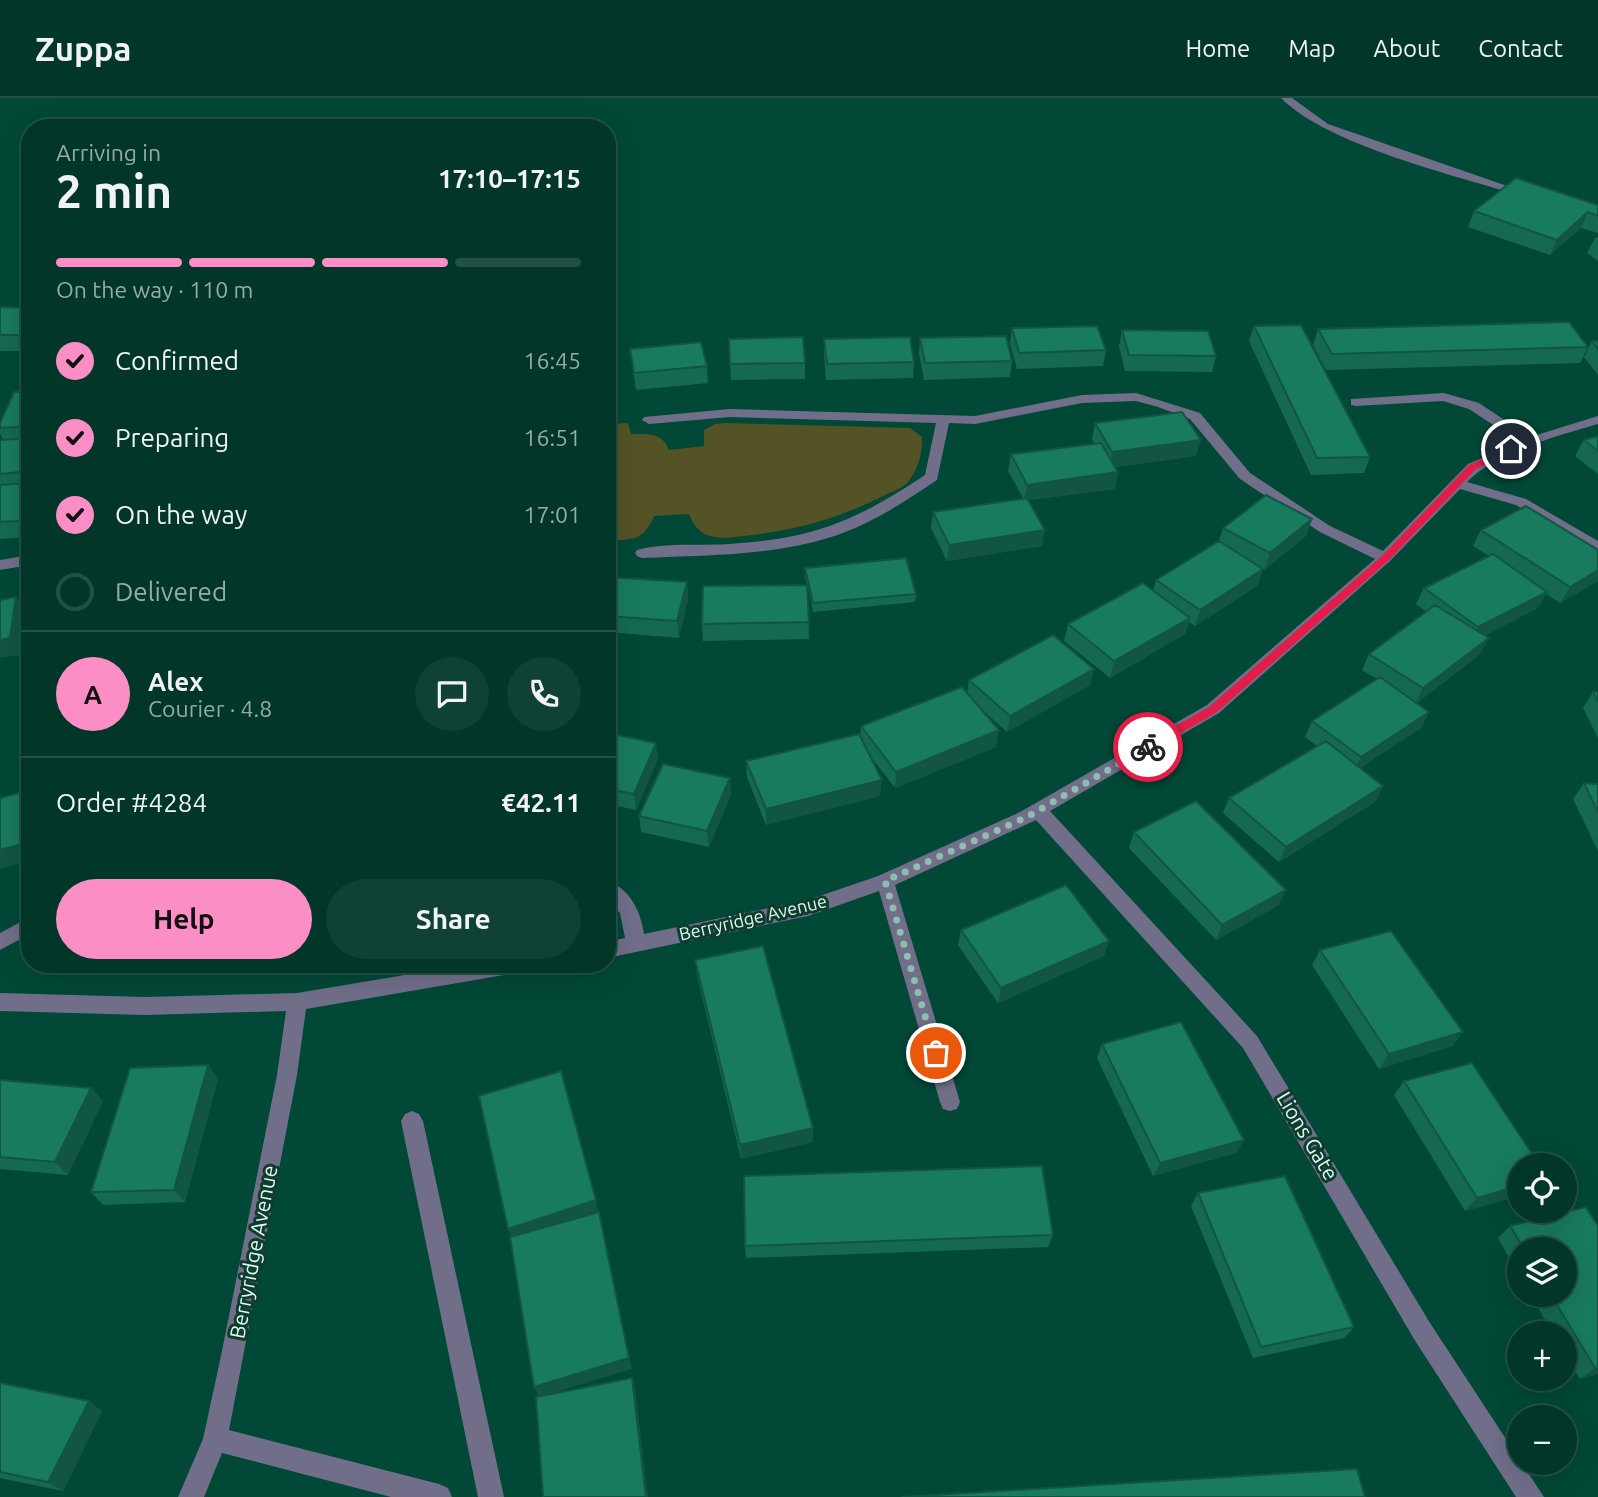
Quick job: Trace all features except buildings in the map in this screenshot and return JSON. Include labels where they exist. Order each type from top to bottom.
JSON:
[{"type":"street","points":[[1286,98],[1324,126],[1394,152],[1541,199]]},
{"type":"street","points":[[649,420],[730,413],[975,420],[1082,399],[1136,397],[1195,416],[1245,476],[1325,529],[1385,558]]},
{"type":"street","points":[[1356,402],[1444,397],[1474,406],[1528,442]]},
{"type":"street","name":"Berryridge Avenue","points":[[616,948],[808,908],[885,881],[1038,810],[1213,709],[1385,558],[1473,467],[1548,433],[1598,420]]},
{"type":"street","points":[[642,553],[741,548],[824,534],[896,502],[932,477],[943,421]]},
{"type":"street","points":[[1456,483],[1521,502],[1598,547]]},
{"type":"street","points":[[0,565],[21,562]]},
{"type":"street","name":"Lions Gate","points":[[1038,810],[1250,1042],[1422,1331],[1531,1497]]},
{"type":"street","points":[[885,881],[950,1102]]},
{"type":"street","points":[[616,894],[625,901],[633,920],[635,945]]},
{"type":"street","points":[[0,943],[21,930]]},
{"type":"street","points":[[0,1002],[145,1006],[297,1002],[468,973]]},
{"type":"street","name":"Berryridge Avenue","points":[[191,1497],[215,1439],[264,1206],[297,1002]]},
{"type":"street","points":[[412,1121],[491,1497]]},
{"type":"street","points":[[215,1439],[439,1497]]},
{"type":"shaded area","points":[[628,423],[631,434],[658,437],[669,450],[704,446],[704,430],[724,423],[910,428],[922,437],[922,449],[915,472],[904,486],[853,510],[805,526],[720,538],[703,533],[689,514],[654,516],[641,535],[616,540],[616,424]]},
{"type":"way so far","points":[[936,1053],[885,881],[1027,817],[1148,747]]},
{"type":"route","points":[[1148,747],[1213,709],[1385,558],[1473,467],[1511,449]]}]
